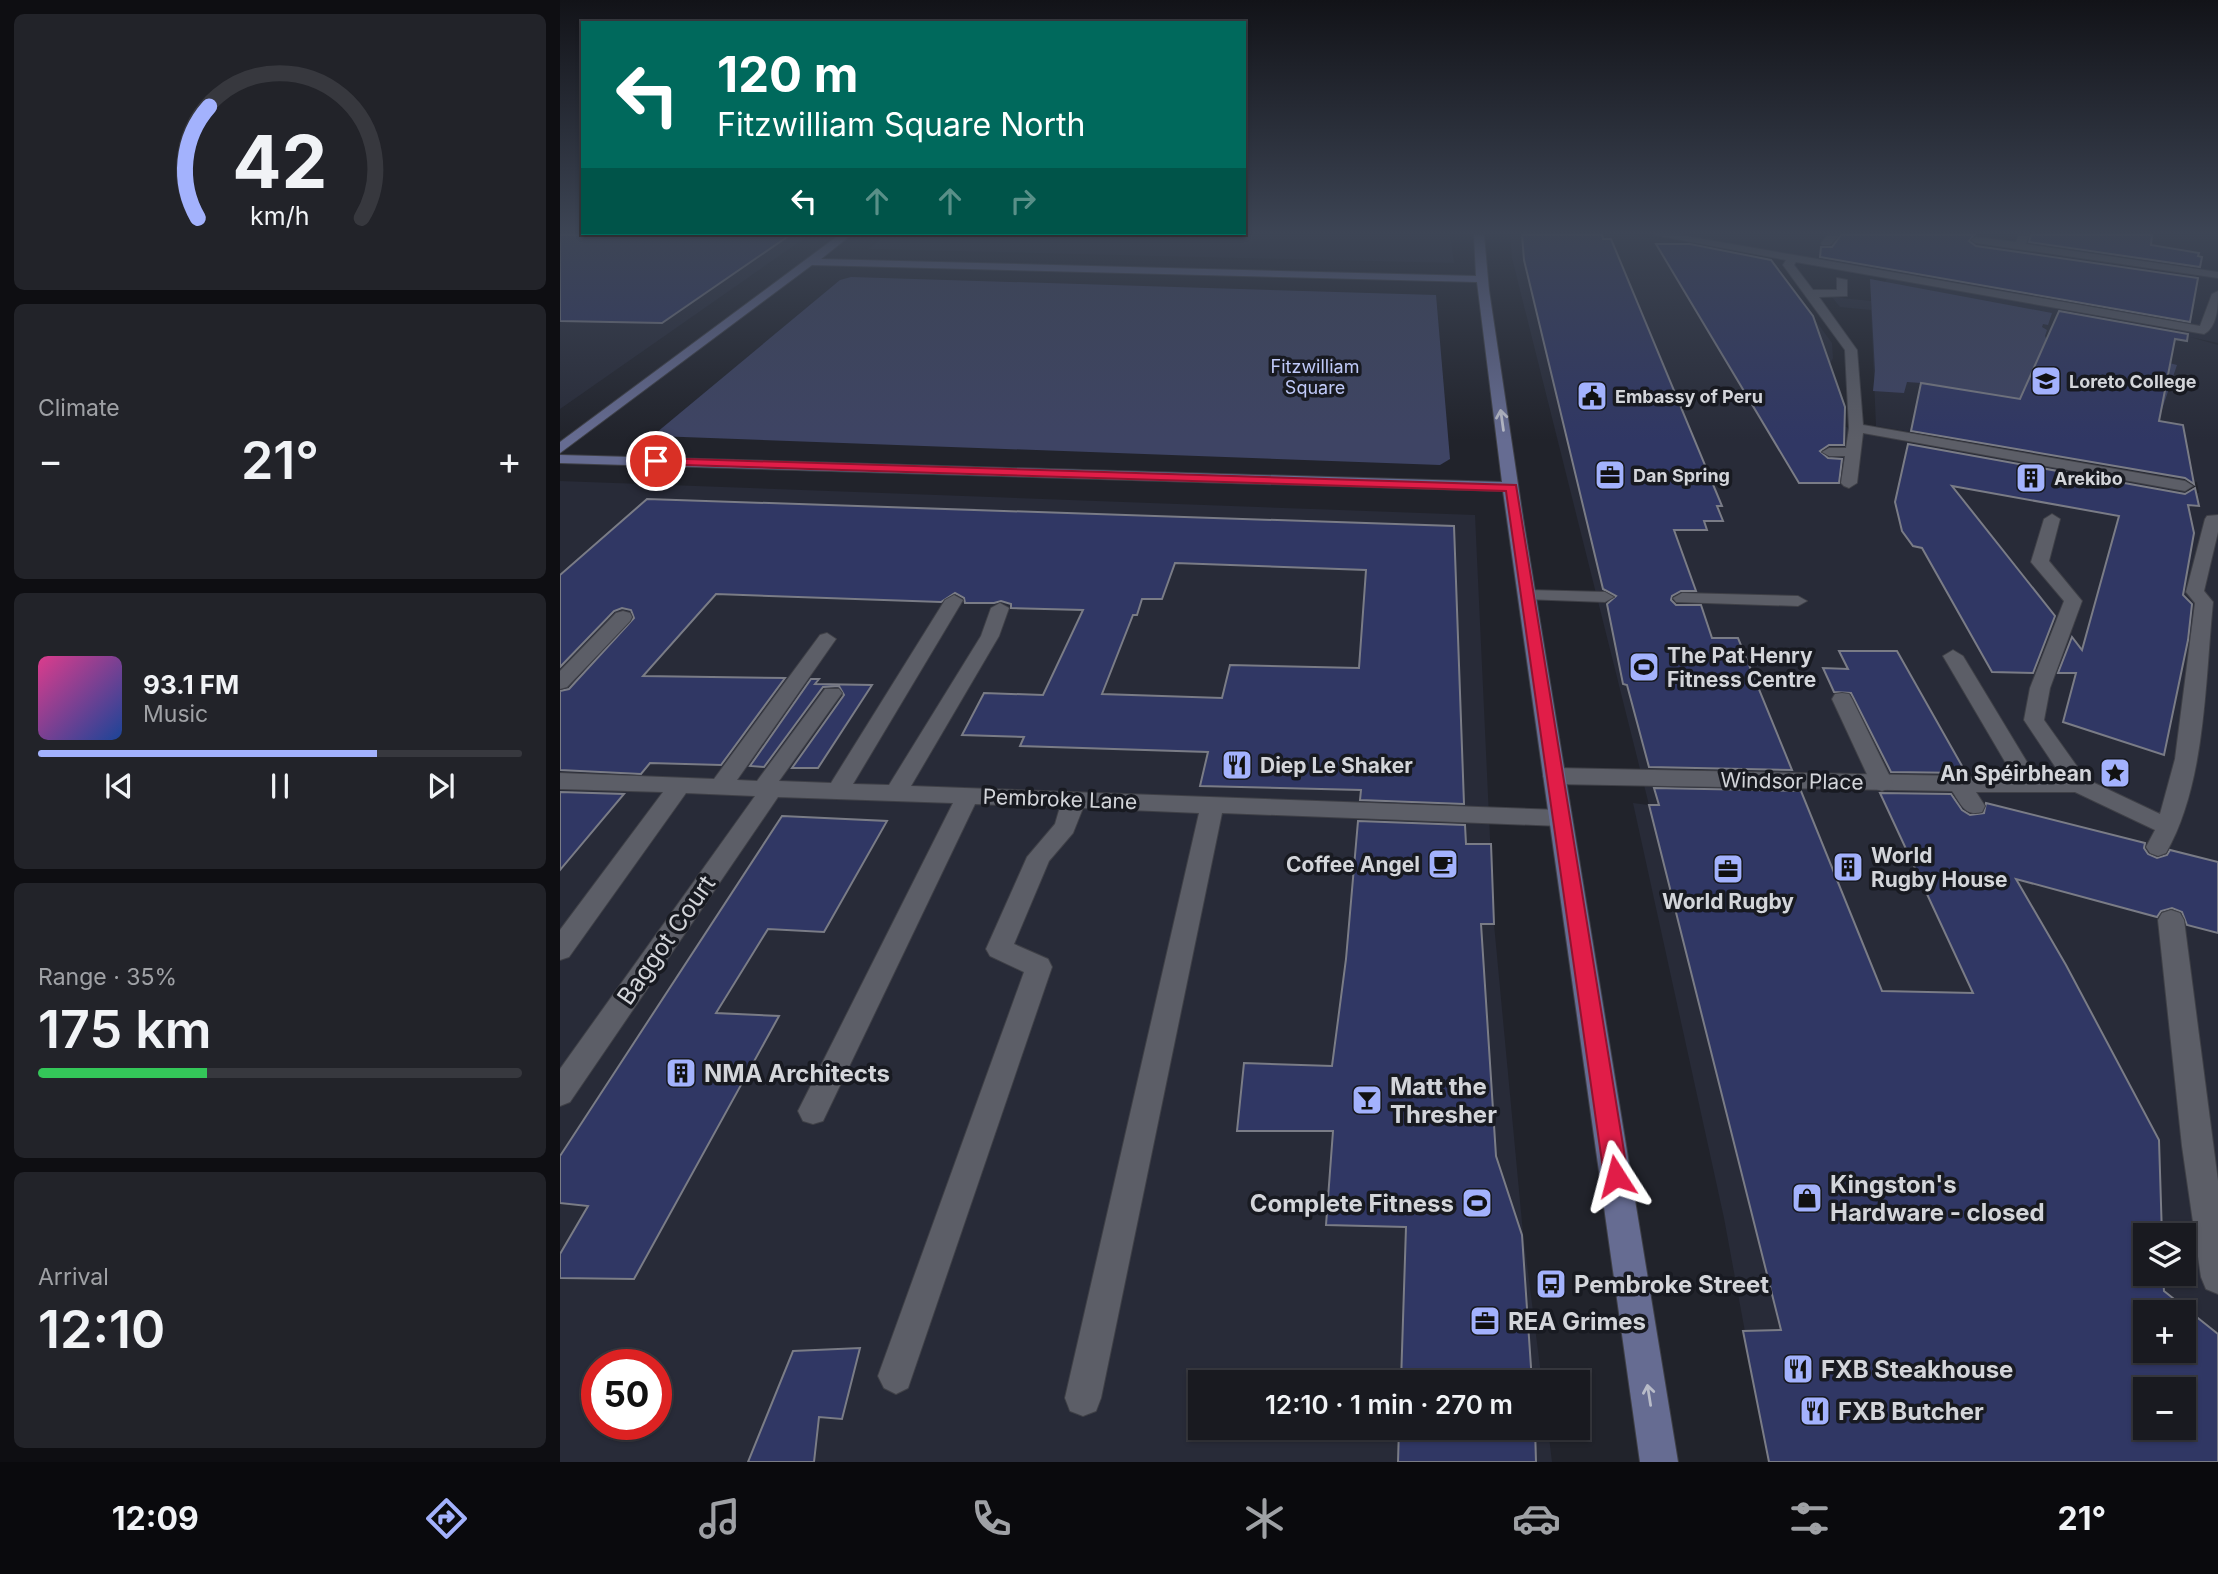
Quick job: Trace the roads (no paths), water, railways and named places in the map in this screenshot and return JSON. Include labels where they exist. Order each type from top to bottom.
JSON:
[{"type":"street","points":[[560,449],[755,303]]},
{"type":"street","points":[[1485,303],[1560,818],[1659,1462]]},
{"type":"street","points":[[1813,303],[1845,346],[1851,379],[1855,439],[1850,479],[1832,474]]},
{"type":"street","points":[[2049,303],[2204,330],[2214,303]]},
{"type":"street","points":[[1827,337],[1845,346]]},
{"type":"street","points":[[1835,435],[2185,486]]},
{"type":"street","points":[[1829,452],[1855,439]]},
{"type":"street","points":[[560,459],[1511,487]]},
{"type":"street","name":"Windsor Place","points":[[2052,519],[2040,562],[2073,601],[2040,688],[2034,720],[2078,784],[2163,837],[2186,760],[2204,603],[2195,592],[2213,519]]},
{"type":"street","points":[[1527,595],[1605,597]]},
{"type":"street","points":[[1682,598],[1798,601]]},
{"type":"street","points":[[838,790],[954,600]]},
{"type":"street","points":[[896,793],[990,636],[1000,608]]},
{"type":"street","points":[[560,683],[623,617]]},
{"type":"street","points":[[720,787],[827,639]]},
{"type":"street","points":[[1953,656],[2031,785]]},
{"type":"street","name":"Baggot Court","points":[[560,1093],[832,692]]},
{"type":"street","points":[[1842,699],[1882,783]]},
{"type":"street","name":"Windsor Place","points":[[1554,776],[2078,784]]},
{"type":"street","name":"Pembroke Lane","points":[[560,781],[1560,818]]},
{"type":"street","points":[[1959,783],[1974,806]]},
{"type":"street","points":[[560,950],[681,784]]},
{"type":"street","points":[[813,1111],[968,796]]},
{"type":"street","points":[[896,1376],[1039,967],[999,949],[1039,857],[1065,827],[1074,800]]},
{"type":"street","points":[[1083,1398],[1212,805]]},
{"type":"street","points":[[2171,920],[2197,1146],[2218,1277]]},
{"type":"place","name":"Loreto College","points":[[2046,381]]},
{"type":"place","name":"Embassy of Peru","points":[[1592,396]]},
{"type":"place","name":"Dan Spring","points":[[1610,475]]},
{"type":"place","name":"Arekibo","points":[[2031,478]]},
{"type":"place","name":"The Pat Henry Fitness Centre","points":[[1644,667]]},
{"type":"place","name":"Diep Le Shaker","points":[[1237,765]]},
{"type":"place","name":"An Spéirbhean","points":[[2115,773]]},
{"type":"place","name":"Coffee Angel","points":[[1443,864]]},
{"type":"place","name":"World Rugby House","points":[[1848,867]]},
{"type":"place","name":"World Rugby","points":[[1728,869]]},
{"type":"place","name":"NMA Architects","points":[[681,1073]]},
{"type":"place","name":"Matt the Thresher","points":[[1367,1100]]},
{"type":"place","name":"Kingston's Hardware - closed","points":[[1807,1198]]},
{"type":"place","name":"Complete Fitness","points":[[1477,1203]]},
{"type":"place","name":"Pembroke Street","points":[[1551,1284]]},
{"type":"place","name":"REA Grimes","points":[[1485,1321]]},
{"type":"place","name":"FXB Steakhouse","points":[[1798,1369]]},
{"type":"place","name":"FXB Butcher","points":[[1815,1411]]},
{"type":"park label","name":"Fitzwilliam Square","points":[[1315,376]]}]
